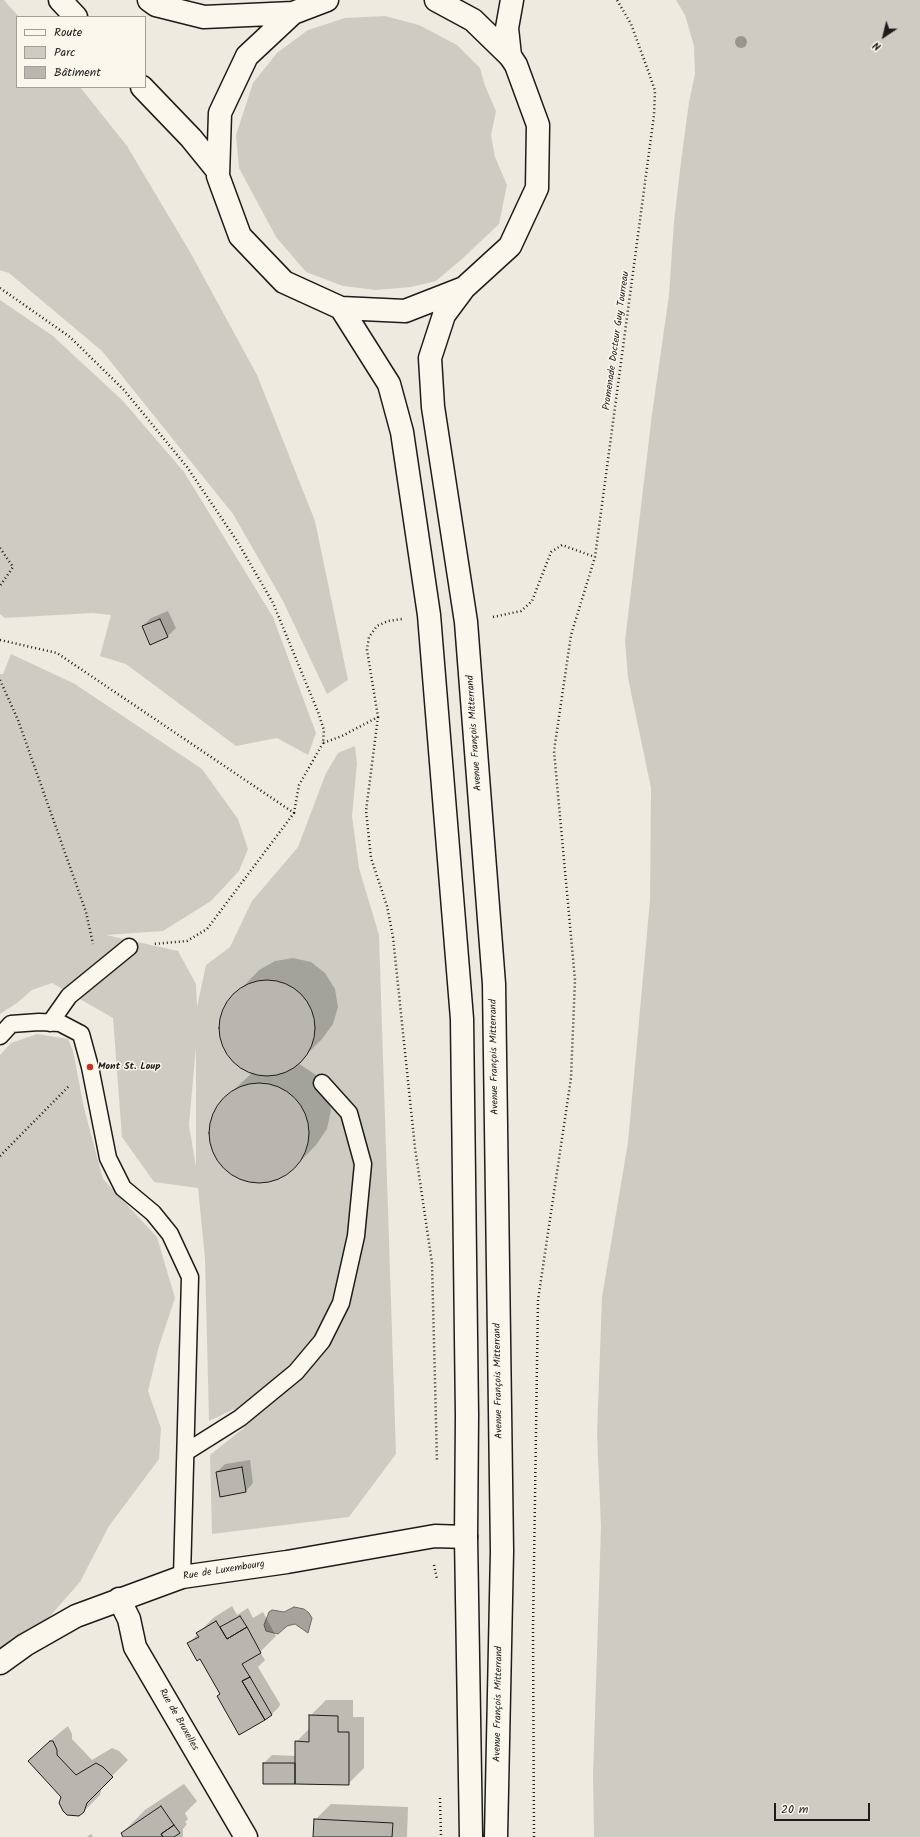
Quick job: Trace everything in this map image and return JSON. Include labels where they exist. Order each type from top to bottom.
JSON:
[{"type":"main road","points":[[60,0],[75,16]]},
{"type":"main road","points":[[149,0],[156,5],[204,16],[293,13],[327,0]]},
{"type":"main road","points":[[143,88],[191,138],[217,170],[240,236],[284,282],[341,308],[405,311],[464,288],[510,246],[537,188],[538,125],[516,65],[510,56],[473,20],[436,0]]},
{"type":"main road","points":[[510,56],[507,28],[512,0]]},
{"type":"main road","points":[[217,170],[220,113],[247,56],[293,13]]},
{"type":"main road","name":"Avenue François Mitterrand","points":[[464,288],[444,316],[430,358],[433,407],[466,622],[494,984],[502,1551],[496,1837]]},
{"type":"main road","points":[[341,308],[389,384],[402,432],[429,615],[462,1019],[467,1416],[466,1537],[471,1837]]},
{"type":"main road","name":"Rue de Luxembourg","points":[[0,1663],[25,1645],[76,1616],[182,1576],[287,1562],[435,1536],[466,1537]]},
{"type":"main road","name":"Rue de Bruxelles","points":[[119,1599],[129,1618],[135,1647],[246,1837]]},
{"type":"lane","points":[[50,1023],[69,996],[129,947]]},
{"type":"lane","points":[[0,1036],[11,1024],[39,1022],[60,1023],[81,1034],[90,1067],[108,1158],[123,1188],[153,1213],[170,1234],[190,1277],[182,1576]]},
{"type":"lane","points":[[186,1452],[240,1418],[296,1372],[322,1341],[341,1303],[356,1236],[363,1164],[349,1113],[322,1083]]},
{"type":"path","name":"Promenade Docteur Guy Tourreau","points":[[534,1837],[533,1628],[538,1300],[571,1078],[575,980],[554,751],[571,635],[595,557],[654,115],[654,92],[650,76],[631,24],[617,0]]},
{"type":"path","points":[[0,288],[70,337],[124,390],[187,467],[237,541],[273,603],[324,730],[323,743],[298,785],[294,813],[207,929],[188,941],[129,947]]},
{"type":"path","points":[[504,615],[521,611],[532,601],[551,552],[562,545],[595,557]]},
{"type":"path","points":[[0,548],[13,567],[0,586]]},
{"type":"path","points":[[388,621],[377,626],[369,636],[367,650],[378,717],[366,810],[371,858],[387,906],[392,937],[415,1148],[432,1263],[437,1469]]},
{"type":"path","points":[[0,640],[57,653],[294,813]]},
{"type":"path","points":[[0,680],[18,720],[86,912],[99,972]]},
{"type":"path","points":[[323,743],[342,736],[378,717]]},
{"type":"path","points":[[0,1156],[90,1067]]},
{"type":"green space","points":[[0,0],[4,0],[18,16],[16,16],[16,88],[81,88],[127,146],[190,252],[257,375],[315,521],[348,680],[327,694],[283,601],[233,514],[102,351],[9,273],[0,270]]},
{"type":"green space","points":[[676,0],[920,0],[920,1837],[594,1837],[593,1775],[601,1527],[597,1433],[602,1297],[628,1142],[650,900],[651,788],[628,678],[625,641],[652,414],[669,295],[674,222],[681,162],[689,102],[695,74],[694,46],[685,15]]},
{"type":"green space","points":[[385,16],[419,25],[457,45],[480,68],[485,86],[496,111],[491,135],[495,157],[507,185],[499,224],[436,281],[411,287],[376,290],[343,286],[306,272],[276,237],[239,168],[236,135],[253,83],[277,53],[308,30],[345,18]]},
{"type":"green space","points":[[0,300],[53,336],[123,401],[184,472],[273,617],[316,733],[308,755],[277,738],[236,746],[126,664],[100,656],[111,615],[92,613],[5,618],[0,614]]},
{"type":"green space","points":[[11,654],[75,684],[202,769],[238,819],[248,849],[239,871],[211,901],[163,931],[106,935],[178,951],[196,984],[197,1007],[206,965],[230,947],[252,901],[298,847],[326,773],[338,753],[355,746],[357,763],[352,816],[359,868],[379,935],[396,1454],[349,1517],[212,1534],[210,1455],[245,1427],[234,1409],[209,1421],[205,1259],[198,1188],[154,1182],[122,1137],[113,1018],[52,983],[32,990],[17,1003],[0,1014],[0,674],[3,674]],"holes":[[[196,1047],[196,1167],[189,1125]]]},
{"type":"green space","points":[[37,1034],[68,1039],[73,1051],[84,1108],[103,1179],[157,1237],[175,1298],[159,1346],[148,1391],[161,1428],[159,1459],[109,1526],[80,1582],[43,1624],[14,1637],[0,1648],[0,1055],[11,1043]]},
{"type":"shaded area","points":[[294,1607],[304,1609],[312,1618],[308,1633],[295,1624],[287,1626],[278,1634],[266,1631],[264,1625],[269,1612],[272,1610],[284,1612]]},
{"type":"building","points":[[160,619],[168,637],[150,645],[142,626]]},
{"type":"building","points":[[267,980],[285,984],[301,994],[311,1010],[315,1028],[311,1046],[301,1062],[285,1072],[267,1076],[249,1072],[233,1062],[223,1046],[219,1028],[223,1010],[233,994],[249,984]]},
{"type":"building","points":[[259,1083],[278,1087],[294,1098],[305,1114],[309,1133],[305,1152],[294,1168],[278,1179],[259,1183],[240,1179],[224,1168],[213,1152],[209,1133],[213,1114],[224,1098],[240,1087]]},
{"type":"building","points":[[242,1467],[246,1492],[220,1497],[216,1472]]},
{"type":"building","points":[[240,1616],[247,1627],[227,1639],[220,1627]]},
{"type":"building","points":[[216,1621],[227,1639],[247,1627],[261,1653],[242,1664],[250,1677],[242,1681],[265,1720],[239,1735],[217,1696],[220,1694],[200,1659],[197,1661],[187,1643],[199,1637],[196,1633]]},
{"type":"building","points":[[250,1677],[272,1715],[265,1720],[242,1681]]},
{"type":"building","points":[[309,1715],[338,1716],[338,1732],[349,1732],[349,1785],[295,1784],[295,1741],[309,1742]]},
{"type":"building","points":[[50,1741],[53,1741],[57,1750],[57,1755],[76,1775],[96,1763],[103,1767],[113,1777],[87,1803],[84,1812],[79,1816],[67,1815],[63,1811],[59,1803],[61,1797],[28,1761]]},
{"type":"building","points":[[263,1763],[295,1763],[295,1784],[263,1784]]},
{"type":"building","points":[[161,1806],[174,1825],[161,1834],[163,1837],[123,1837],[121,1833]]},
{"type":"building","points":[[314,1819],[393,1823],[392,1837],[313,1837]]},
{"type":"building","points":[[174,1825],[180,1833],[174,1837],[163,1837],[161,1834]]},
{"type":"place","name":"Mont St. Loup","points":[[90,1067]]}]
